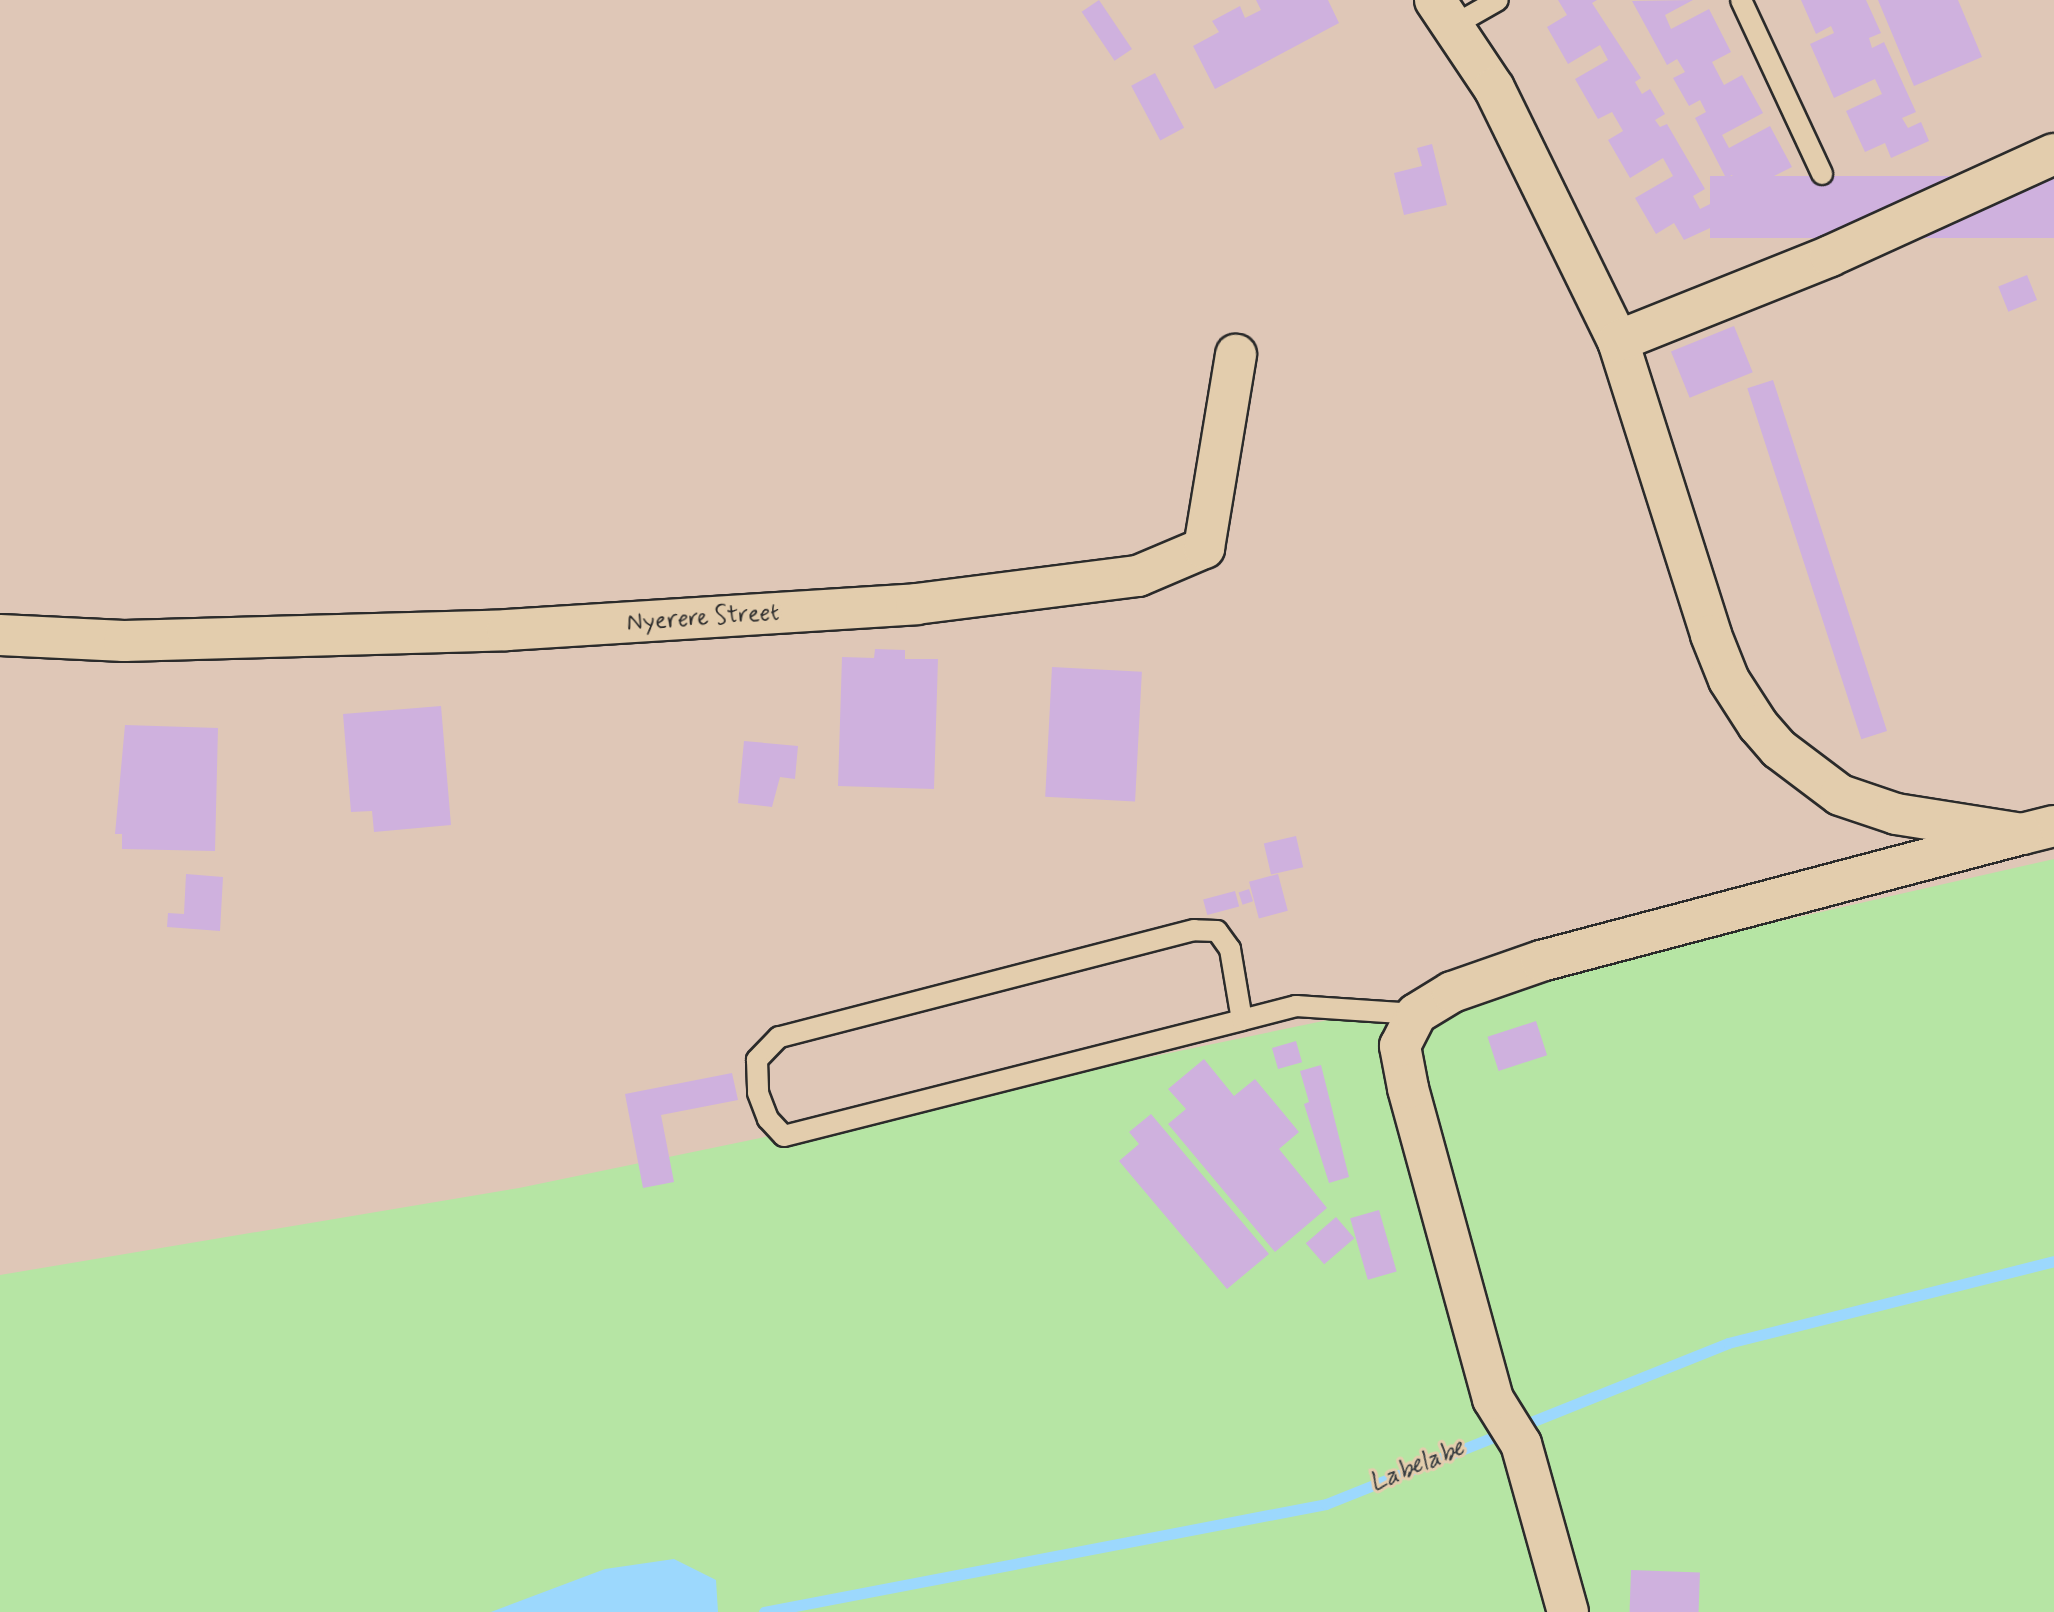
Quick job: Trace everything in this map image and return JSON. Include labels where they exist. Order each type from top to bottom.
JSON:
[{"type":"street","points":[[1446,12],[1618,341],[1711,635],[1729,680],[1758,725],[1779,749],[1840,795],[1896,814],[2038,830]]},
{"type":"street","points":[[1618,341],[1830,256],[2054,154]]},
{"type":"street","name":"Nyerere Street","points":[[0,635],[124,641],[507,630],[916,604],[1138,576],[1204,548],[1236,355]]},
{"type":"street","points":[[1568,1612],[1521,1444],[1493,1399],[1408,1088],[1400,1046],[1416,1014],[1452,992],[1541,961],[2038,830]]},
{"type":"lane","points":[[1446,12],[1498,0]]},
{"type":"lane","points":[[1741,0],[1822,174]]},
{"type":"lane","points":[[1242,1020],[1230,949],[1217,931],[1194,930],[779,1037],[757,1060],[758,1093],[768,1119],[784,1136],[1242,1020],[1296,1006],[1416,1014]]},
{"type":"green space","points":[[2054,859],[2054,1612],[0,1612],[0,1275],[519,1188],[1540,976]]},
{"type":"water","points":[[674,1559],[716,1580],[718,1612],[491,1612],[605,1569]]},
{"type":"building","points":[[1099,0],[1132,49],[1115,61],[1082,12]]},
{"type":"building","points":[[1256,0],[1328,0],[1339,23],[1215,89],[1193,46],[1219,32],[1212,21],[1240,6],[1245,18],[1261,10]]},
{"type":"building","points":[[1558,0],[1597,0],[1592,3],[1641,78],[1635,82],[1642,94],[1650,89],[1665,114],[1655,120],[1660,127],[1667,124],[1705,189],[1693,196],[1700,209],[1710,204],[1721,223],[1684,240],[1674,223],[1656,234],[1635,198],[1673,176],[1663,158],[1630,178],[1608,140],[1623,131],[1612,112],[1598,119],[1575,79],[1608,60],[1600,45],[1568,64],[1547,27],[1567,15]]},
{"type":"building","points":[[1693,0],[1665,15],[1671,29],[1709,9],[1731,52],[1712,62],[1724,85],[1742,75],[1763,113],[1722,135],[1729,148],[1770,126],[1792,167],[1772,177],[1779,189],[1741,210],[1732,194],[1740,190],[1732,175],[1726,178],[1695,118],[1706,112],[1700,100],[1689,106],[1673,78],[1685,72],[1677,59],[1667,65],[1632,1]]},
{"type":"building","points":[[1801,0],[1866,0],[1881,33],[1869,38],[1872,48],[1884,42],[1916,112],[1902,118],[1908,128],[1921,122],[1929,141],[1891,158],[1885,143],[1865,152],[1846,111],[1882,94],[1875,79],[1834,98],[1810,44],[1834,33],[1831,26],[1816,34]]},
{"type":"building","points":[[1878,0],[1958,0],[1982,57],[1914,86]]},
{"type":"building","points":[[1155,73],[1184,128],[1160,140],[1131,86]]},
{"type":"building","points":[[1432,144],[1447,205],[1404,215],[1394,173],[1422,166],[1417,148]]},
{"type":"building","points":[[1710,176],[2054,176],[2054,238],[1710,238]]},
{"type":"building","points":[[2027,275],[2037,300],[2008,312],[1998,287]]},
{"type":"building","points":[[1734,326],[1753,372],[1690,398],[1671,351]]},
{"type":"building","points":[[1773,380],[1887,731],[1861,739],[1747,388]]},
{"type":"building","points":[[875,649],[905,650],[905,659],[938,659],[934,789],[838,786],[842,657],[874,658]]},
{"type":"building","points":[[1052,667],[1142,672],[1135,802],[1045,797]]},
{"type":"building","points":[[441,706],[451,825],[374,832],[372,811],[351,812],[343,714]]},
{"type":"building","points":[[125,725],[218,728],[215,851],[122,849],[122,834],[115,834]]},
{"type":"building","points":[[744,741],[798,746],[795,779],[780,777],[772,807],[738,803]]},
{"type":"building","points":[[1296,836],[1303,867],[1271,875],[1264,843]]},
{"type":"building","points":[[186,874],[223,877],[220,931],[167,927],[168,913],[184,914]]},
{"type":"building","points":[[1278,874],[1288,911],[1259,918],[1249,882]]},
{"type":"building","points":[[1249,889],[1253,901],[1243,905],[1239,892]]},
{"type":"building","points":[[1235,891],[1239,906],[1207,915],[1203,900]]},
{"type":"building","points":[[1536,1021],[1547,1055],[1499,1071],[1487,1037]]},
{"type":"building","points":[[1296,1041],[1302,1062],[1278,1069],[1272,1048]]},
{"type":"building","points":[[1204,1059],[1234,1096],[1255,1079],[1299,1132],[1279,1149],[1327,1208],[1275,1252],[1168,1124],[1186,1109],[1168,1089]]},
{"type":"building","points":[[1321,1065],[1349,1177],[1329,1183],[1304,1104],[1309,1102],[1300,1071]]},
{"type":"building","points":[[732,1073],[738,1100],[661,1115],[674,1182],[643,1188],[625,1094]]},
{"type":"building","points":[[1151,1114],[1269,1254],[1227,1289],[1119,1161],[1139,1144],[1129,1132]]},
{"type":"building","points":[[1379,1210],[1397,1272],[1368,1280],[1350,1218]]},
{"type":"building","points":[[1336,1217],[1354,1238],[1324,1264],[1306,1243]]},
{"type":"building","points":[[1631,1570],[1700,1572],[1699,1612],[1630,1612]]},
{"type":"waterway","name":"Labelabe","points":[[764,1612],[1326,1504],[1728,1343],[2054,1261]]}]
